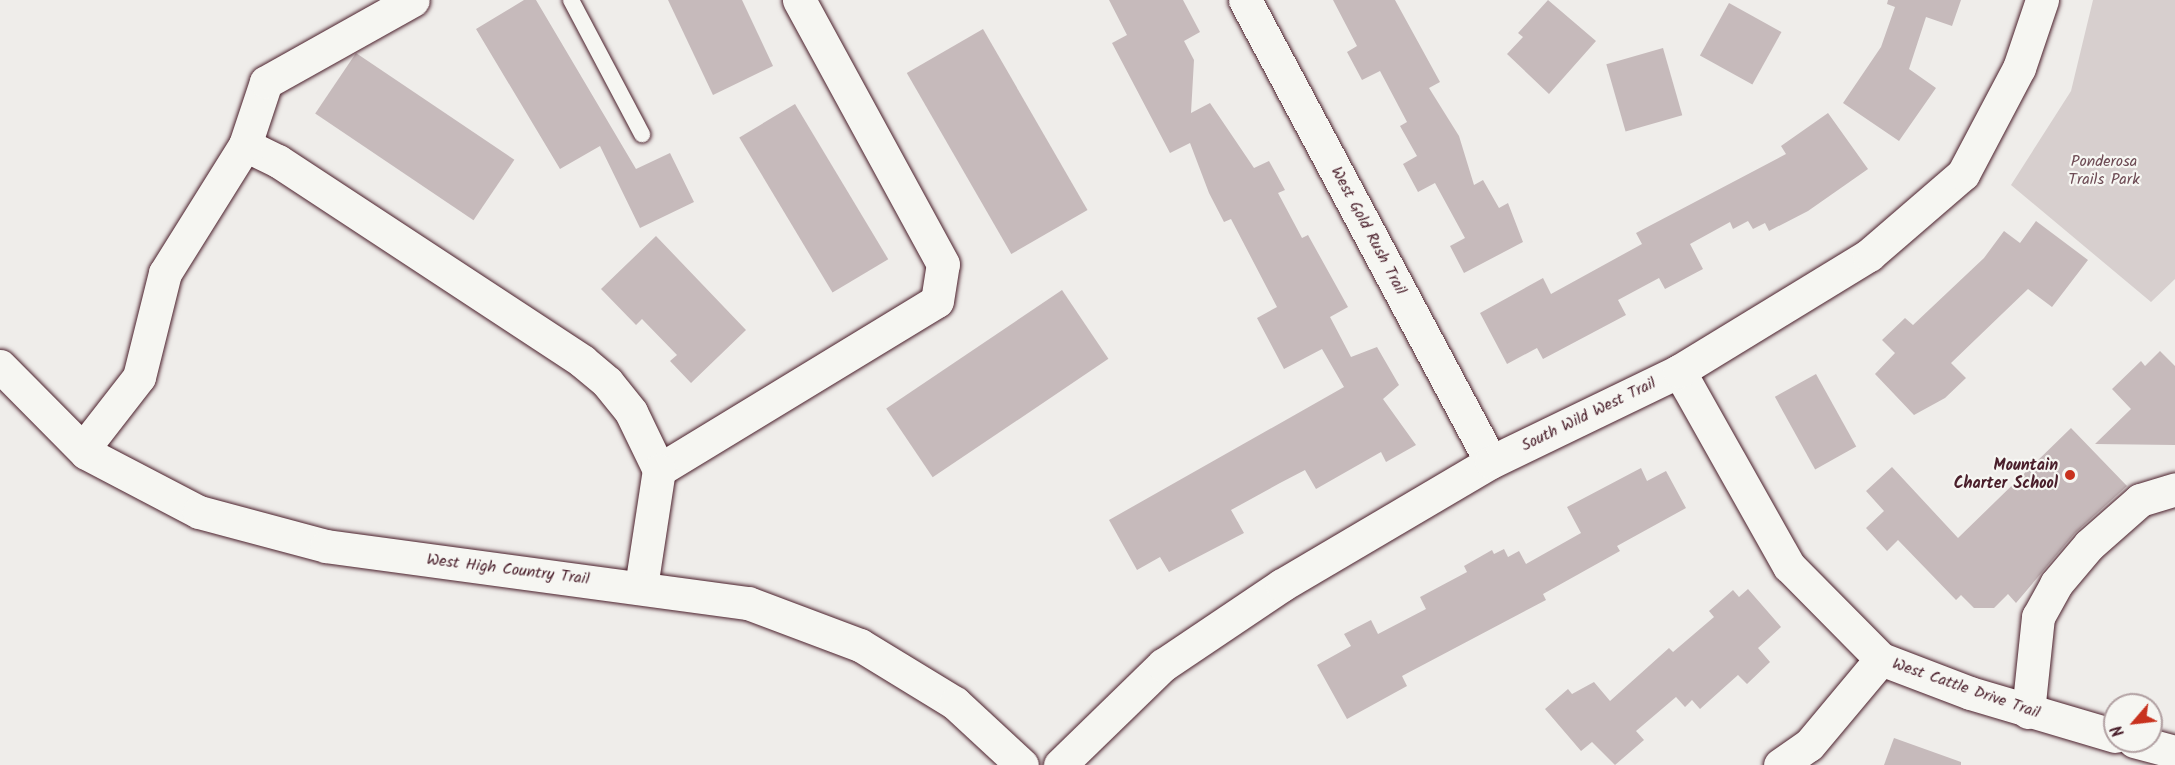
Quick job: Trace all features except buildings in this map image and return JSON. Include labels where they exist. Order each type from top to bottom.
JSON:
[{"type":"street","points":[[83,449],[139,377],[165,273],[245,145],[266,82],[413,0]]},
{"type":"street","points":[[658,470],[937,301],[943,264],[799,0]]},
{"type":"street","name":"West Gold Rush Trail","points":[[1245,0],[1491,462]]},
{"type":"street","name":"South Wild West Trail","points":[[1060,765],[1163,665],[1282,585],[1491,462],[1679,371],[1869,255],[1963,174],[2019,68],[2043,0]]},
{"type":"street","points":[[245,145],[278,160],[582,361],[607,382],[631,412],[658,470],[641,587]]},
{"type":"street","name":"West High Country Trail","points":[[0,366],[83,449],[200,512],[326,546],[748,603],[860,645],[955,703],[1022,765]]},
{"type":"street","name":"West Cattle Drive Trail","points":[[1679,371],[1789,566],[1881,659],[2028,712],[2103,733]]},
{"type":"street","points":[[2028,712],[2038,617],[2056,584],[2089,546],[2140,500],[2175,489]]},
{"type":"street","points":[[1780,765],[1809,745],[1881,659]]},
{"type":"lane","points":[[571,0],[642,134]]},
{"type":"green space","name":"Ponderosa Trails Park","points":[[2093,0],[2175,0],[2175,279],[2151,302],[2011,185],[2071,91]]},
{"type":"place","name":"Mountain Charter School","points":[[2070,475]]}]
